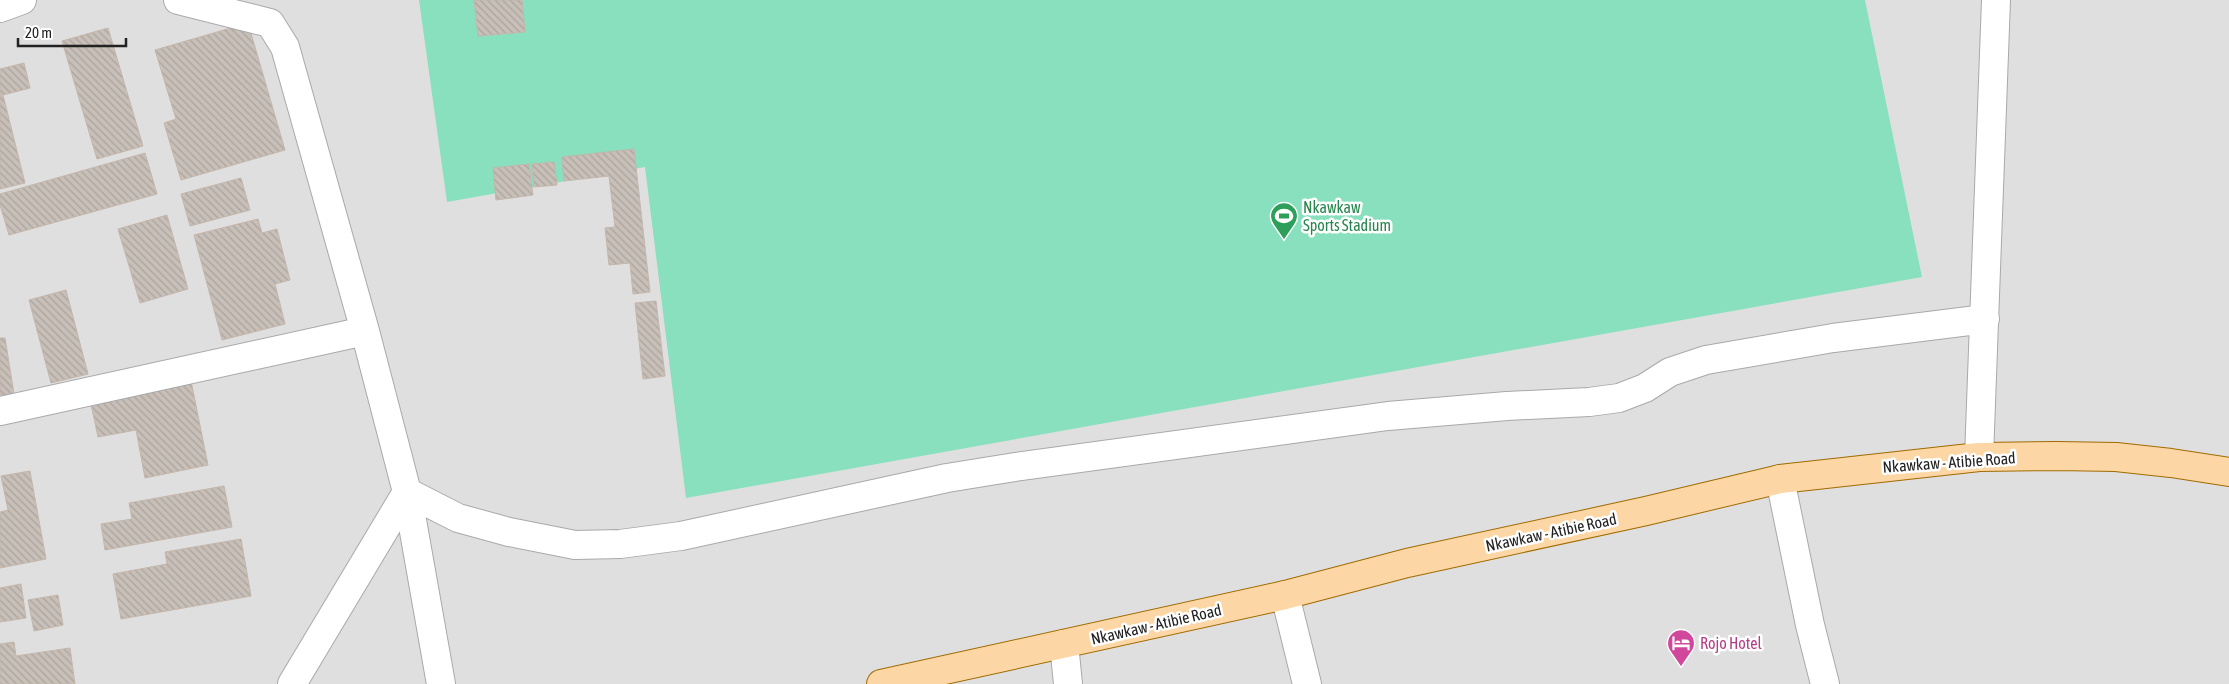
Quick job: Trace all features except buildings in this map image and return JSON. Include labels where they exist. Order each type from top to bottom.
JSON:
[{"type":"main road","name":"Nkawkaw - Atibie Road","points":[[881,684],[1285,595],[1407,563],[1646,512],[1780,479],[1979,458],[2057,456],[2116,458],[2171,463],[2229,472]]},
{"type":"street","points":[[0,8],[22,0]]},
{"type":"street","points":[[178,0],[270,23],[285,47],[365,331],[407,492],[442,684]]},
{"type":"street","points":[[1979,458],[1996,0]]},
{"type":"street","points":[[407,492],[458,518],[509,532],[574,545],[620,544],[681,536],[947,478],[1014,467],[1388,416],[1507,406],[1589,402],[1619,398],[1645,388],[1670,372],[1706,360],[1833,338],[1985,319]]},
{"type":"street","points":[[0,411],[365,331]]},
{"type":"street","points":[[1780,479],[1810,625],[1825,684]]},
{"type":"street","points":[[292,684],[407,492]]},
{"type":"street","points":[[1285,595],[1307,684]]},
{"type":"street","points":[[1064,644],[1068,684]]},
{"type":"shaded area","points":[[0,0],[2229,0],[2229,684],[0,684]]},
{"type":"green space","name":"Nkawkaw Sports Stadium","points":[[419,0],[1865,0],[1922,277],[686,498],[645,167],[447,202]]},
{"type":"place","name":"Nkawkaw Sports Stadium","points":[[1284,240]]},
{"type":"place","name":"Rojo Hotel","points":[[1681,667]]}]
